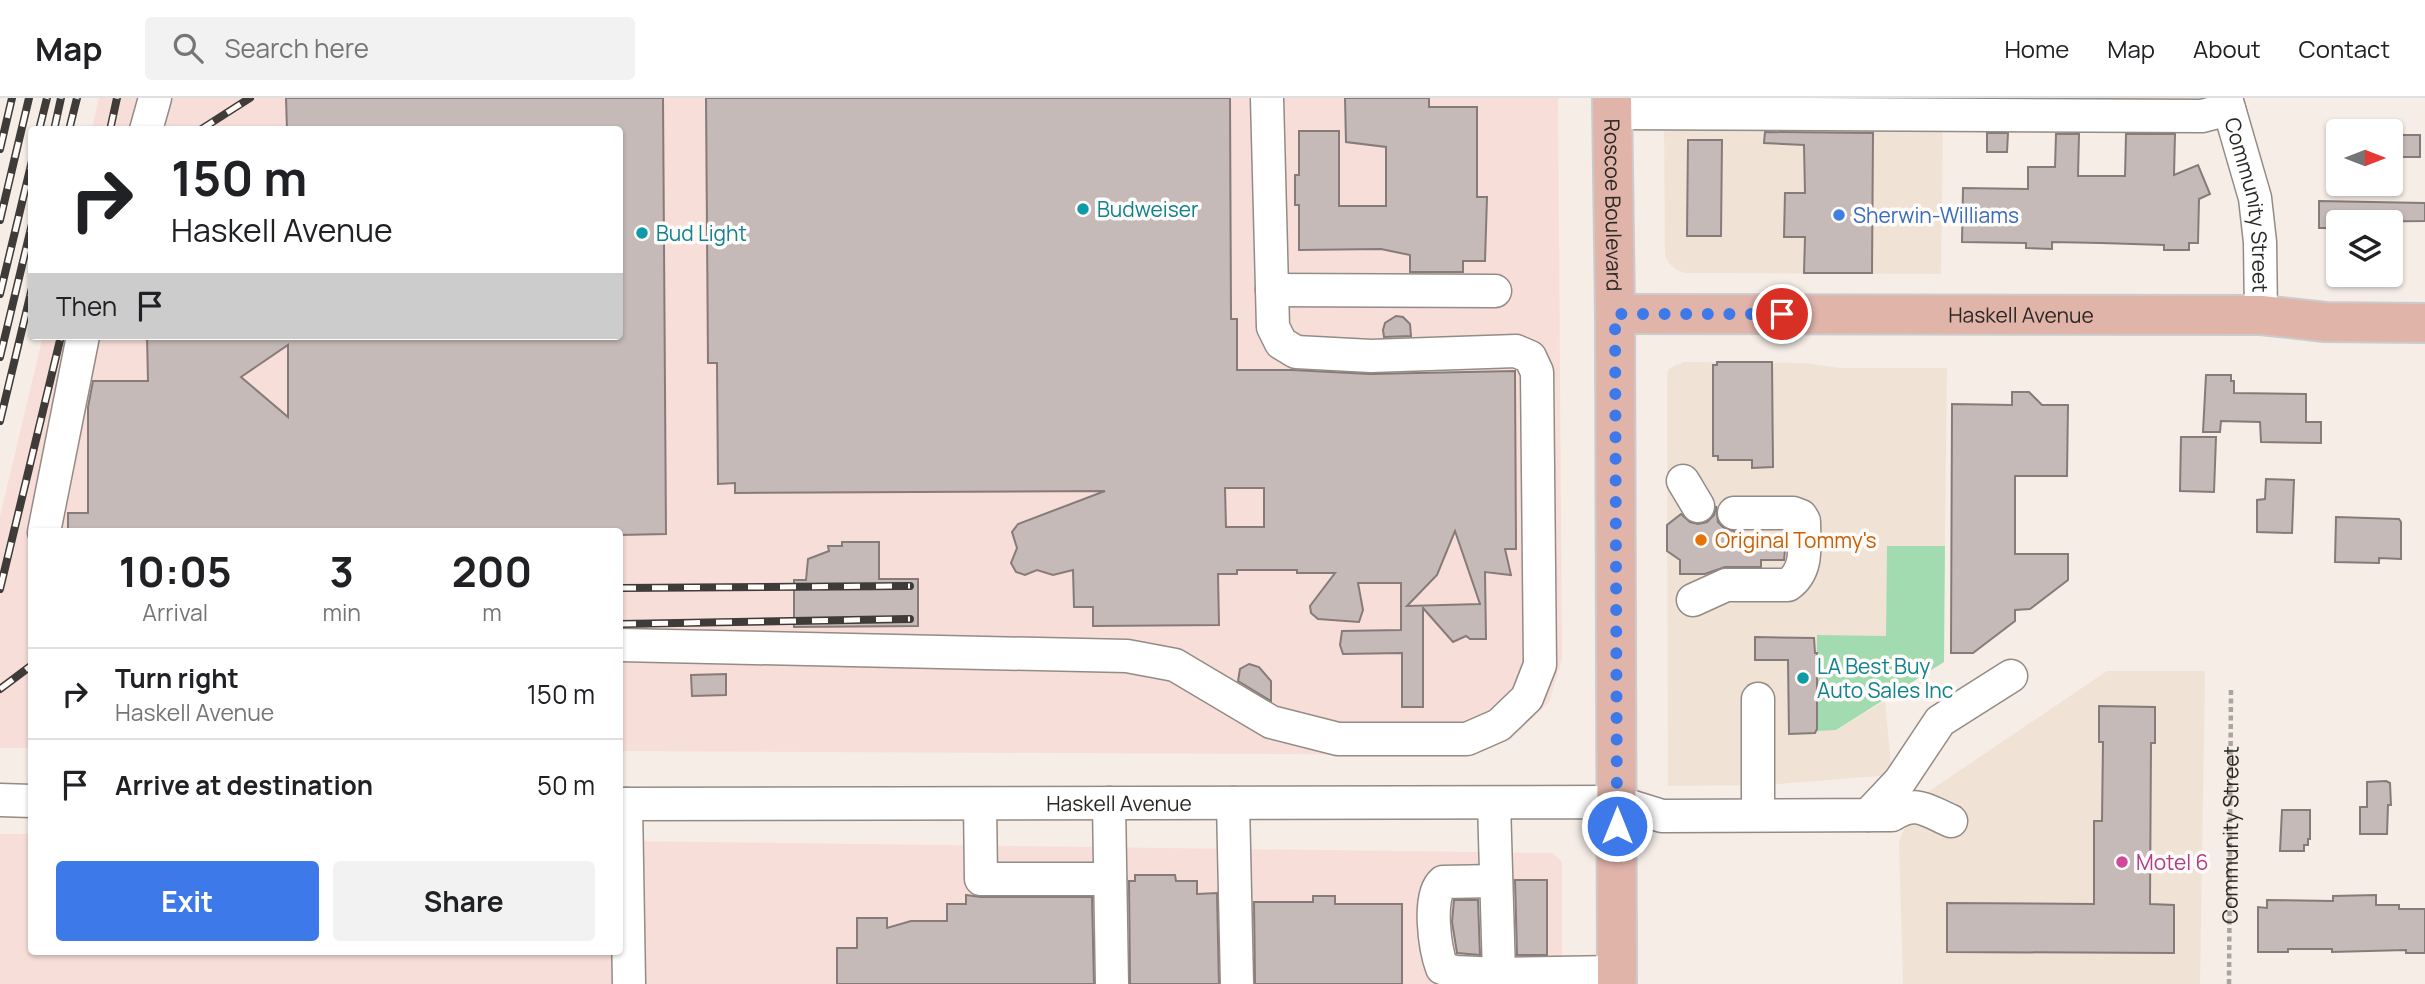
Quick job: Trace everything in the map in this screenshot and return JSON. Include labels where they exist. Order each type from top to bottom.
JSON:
[{"type":"main road","name":"Roscoe Boulevard","points":[[1612,106],[1617,978]]},
{"type":"main road","name":"Haskell Avenue","points":[[1615,314],[2261,315],[2325,322],[2425,323]]},
{"type":"street","points":[[147,126],[155,98]]},
{"type":"street","points":[[623,645],[1127,656],[1175,665],[1271,722],[1338,738],[1466,739],[1499,725],[1527,698],[1540,665],[1537,372],[1530,358],[1516,351],[1371,356],[1296,352],[1281,343],[1273,327],[1266,98]]},
{"type":"street","points":[[1612,106],[2202,116],[2228,104]]},
{"type":"street","name":"Community Street","points":[[2228,104],[2255,198],[2260,242],[2261,315]]},
{"type":"street","points":[[1272,290],[1495,291]]},
{"type":"street","points":[[45,528],[82,340]]},
{"type":"street","points":[[1693,600],[1726,585],[1788,585],[1801,573],[1804,564],[1804,521],[1801,516],[1793,513],[1734,513]]},
{"type":"street","points":[[1880,815],[1940,720],[2011,676]]},
{"type":"street","points":[[1758,699],[1758,815]]},
{"type":"street","points":[[0,800],[28,800]]},
{"type":"street","name":"Haskell Avenue","points":[[623,804],[1617,802],[1661,816],[1880,815],[1906,806],[1917,807],[1947,831]]},
{"type":"street","points":[[1109,803],[1112,984]]},
{"type":"street","points":[[1233,803],[1237,984]]},
{"type":"street","points":[[1494,803],[1499,974]]},
{"type":"street","points":[[623,804],[629,984]]},
{"type":"street","points":[[980,804],[981,879],[1110,879]]},
{"type":"street","points":[[1496,881],[1443,882],[1437,888],[1434,897],[1436,951],[1442,968],[1455,972],[1617,978]]},
{"type":"path","name":"Community Street","points":[[2229,984],[2231,688]]},
{"type":"shaded area","points":[[99,98],[1558,98],[1562,659],[1549,702],[1511,739],[1466,755],[623,751],[623,528],[28,528],[28,748],[0,748],[0,516],[42,340],[623,340],[623,126],[93,126]]},
{"type":"shaded area","points":[[1664,124],[1943,125],[1941,274],[1684,273],[1677,270],[1665,255]]},
{"type":"shaded area","points":[[1682,362],[1803,363],[1841,368],[1947,368],[1945,546],[1887,546],[1886,636],[1817,636],[1836,730],[1885,701],[1892,775],[1764,785],[1668,786],[1667,376],[1668,370]]},
{"type":"shaded area","points":[[2107,671],[2205,671],[2200,984],[1903,984],[1899,842],[1916,800]]},
{"type":"shaded area","points":[[0,834],[28,834],[28,955],[623,955],[623,841],[1553,853],[1562,862],[1562,984],[0,984]]},
{"type":"green space","points":[[1887,546],[1945,546],[1944,662],[1836,730],[1817,731],[1817,635],[1886,636]]},
{"type":"building","name":"Bud Light","points":[[286,98],[663,98],[666,534],[623,535],[623,528],[68,528],[68,513],[88,513],[88,407],[93,381],[148,381],[147,340],[623,340],[623,126],[287,126]],"holes":[[[288,345],[288,417],[241,377]]]},
{"type":"building","points":[[706,98],[1230,98],[1231,319],[1237,319],[1237,370],[1370,374],[1515,371],[1516,549],[1505,549],[1511,575],[1485,572],[1486,639],[1470,639],[1466,636],[1453,642],[1423,608],[1423,707],[1402,707],[1402,653],[1343,654],[1340,645],[1342,631],[1401,630],[1401,583],[1358,583],[1363,610],[1359,622],[1318,619],[1311,613],[1310,606],[1335,573],[1237,570],[1237,574],[1218,574],[1219,625],[1093,626],[1093,607],[1074,607],[1073,570],[1053,575],[1037,570],[1025,575],[1016,572],[1011,563],[1017,548],[1012,532],[1018,524],[1105,491],[735,493],[735,483],[718,484],[717,363],[708,363]],"holes":[[[1225,488],[1264,488],[1264,527],[1226,527]],[[1455,531],[1480,604],[1407,606],[1437,575]]]},
{"type":"building","points":[[1345,98],[1429,98],[1429,107],[1477,107],[1477,197],[1487,197],[1485,261],[1463,261],[1463,272],[1410,272],[1410,255],[1381,249],[1299,250],[1299,205],[1295,205],[1295,175],[1299,175],[1299,131],[1339,131],[1339,206],[1386,206],[1386,147],[1346,142]]},
{"type":"building","name":"Sherwin-Williams","points":[[1765,132],[1873,133],[1872,273],[1804,273],[1805,237],[1784,237],[1785,193],[1805,193],[1804,145],[1764,143]]},
{"type":"building","points":[[1987,133],[2008,133],[2007,152],[1987,152]]},
{"type":"building","points":[[2056,134],[2079,134],[2078,176],[2125,176],[2126,134],[2175,134],[2174,175],[2198,165],[2210,194],[2199,199],[2198,243],[2189,243],[2189,250],[2164,250],[2164,245],[2052,242],[2052,249],[2026,248],[2026,243],[1962,242],[1963,188],[2028,189],[2028,167],[2055,167]]},
{"type":"building","points":[[2403,135],[2420,135],[2420,157],[2403,157]]},
{"type":"building","points":[[1688,140],[1722,140],[1721,236],[1687,236]]},
{"type":"building","points":[[2319,201],[2425,203],[2425,221],[2403,221],[2403,210],[2326,210],[2326,228],[2319,228]]},
{"type":"building","points":[[1396,316],[1403,317],[1410,324],[1411,336],[1384,337],[1385,323]]},
{"type":"building","points":[[1717,362],[1772,362],[1773,467],[1752,468],[1752,460],[1718,460],[1718,456],[1713,456],[1713,365],[1717,365]]},
{"type":"building","points":[[2206,375],[2231,375],[2234,393],[2306,394],[2306,422],[2321,422],[2321,443],[2261,442],[2260,422],[2221,421],[2220,432],[2203,432]]},
{"type":"building","points":[[2012,392],[2029,392],[2042,405],[2068,405],[2067,476],[2015,476],[2015,554],[2068,554],[2068,580],[2030,609],[2015,610],[2015,621],[1973,653],[1951,653],[1952,404],[2012,405]]},
{"type":"building","points":[[2181,437],[2216,437],[2214,492],[2180,491]]},
{"type":"building","points":[[2266,479],[2294,480],[2292,533],[2257,532],[2257,500],[2265,499]]},
{"type":"building","name":"Original Tommy's","points":[[1716,506],[1718,522],[1724,528],[1734,531],[1734,538],[1786,540],[1784,560],[1761,560],[1761,567],[1725,567],[1705,574],[1680,574],[1680,560],[1667,551],[1667,525],[1681,514],[1690,522],[1707,522],[1714,515]]},
{"type":"building","points":[[2336,517],[2399,519],[2401,559],[2379,558],[2379,563],[2335,562]]},
{"type":"building","points":[[842,542],[879,542],[879,579],[918,579],[918,626],[794,627],[794,580],[806,580],[808,559],[829,551],[828,546],[842,546]]},
{"type":"building","name":"LA Best Buy Auto Sales Inc","points":[[1755,637],[1814,638],[1817,653],[1815,733],[1789,734],[1788,660],[1755,660]]},
{"type":"building","points":[[1249,664],[1259,667],[1271,681],[1271,701],[1238,681],[1240,669]]},
{"type":"building","points":[[726,674],[726,695],[692,696],[691,675]]},
{"type":"building","name":"Motel 6","points":[[2099,706],[2155,707],[2155,743],[2151,743],[2150,904],[2174,905],[2174,953],[1947,952],[1947,903],[2094,904],[2094,821],[2102,821],[2103,742],[2099,742]]},
{"type":"building","points":[[2367,782],[2390,783],[2391,805],[2388,805],[2387,834],[2360,834],[2360,807],[2367,807]]},
{"type":"building","points":[[2282,810],[2310,810],[2310,839],[2308,845],[2304,845],[2304,851],[2280,851]]},
{"type":"building","points":[[1135,875],[1175,875],[1176,881],[1197,881],[1197,894],[1217,893],[1219,984],[1130,984],[1129,881],[1135,881]]},
{"type":"building","points":[[1515,880],[1547,880],[1547,955],[1517,955]]},
{"type":"building","points":[[966,895],[1092,897],[1094,984],[837,984],[837,948],[857,948],[857,918],[887,918],[887,928],[911,921],[947,921],[947,904],[966,904]]},
{"type":"building","points":[[2376,895],[2376,905],[2399,905],[2399,909],[2425,909],[2425,953],[2406,953],[2406,950],[2332,952],[2332,949],[2258,952],[2258,907],[2267,908],[2267,900],[2333,901],[2333,896]]},
{"type":"building","points":[[1313,896],[1335,896],[1335,904],[1402,904],[1402,984],[1255,984],[1254,902],[1313,902]]},
{"type":"building","points":[[1454,900],[1478,900],[1480,955],[1457,953],[1452,922]]},
{"type":"railway","points":[[0,149],[12,98]]},
{"type":"railway","points":[[0,220],[29,98]]},
{"type":"railway","points":[[40,126],[47,98]]},
{"type":"railway","points":[[55,126],[61,98]]},
{"type":"railway","points":[[70,126],[77,98]]},
{"type":"railway","points":[[111,126],[117,98]]},
{"type":"railway","points":[[206,126],[250,98]]},
{"type":"railway","points":[[0,294],[28,178]]},
{"type":"railway","points":[[0,357],[28,241]]},
{"type":"railway","points":[[0,421],[28,305]]},
{"type":"railway","points":[[0,589],[60,340]]},
{"type":"railway","points":[[623,588],[910,586]]},
{"type":"railway","points":[[623,624],[910,619]]},
{"type":"railway","points":[[0,689],[28,668]]},
{"type":"place","name":"Budweiser","points":[[1083,209]]},
{"type":"place","name":"Sherwin-Williams","points":[[1839,215]]},
{"type":"place","name":"Bud Light","points":[[642,233]]},
{"type":"place","name":"Original Tommy's","points":[[1701,540]]},
{"type":"place","name":"LA Best Buy Auto Sales Inc","points":[[1803,678]]},
{"type":"place","name":"Motel 6","points":[[2122,862]]},
{"type":"route","points":[[1617,826],[1615,314],[1782,314]]}]
